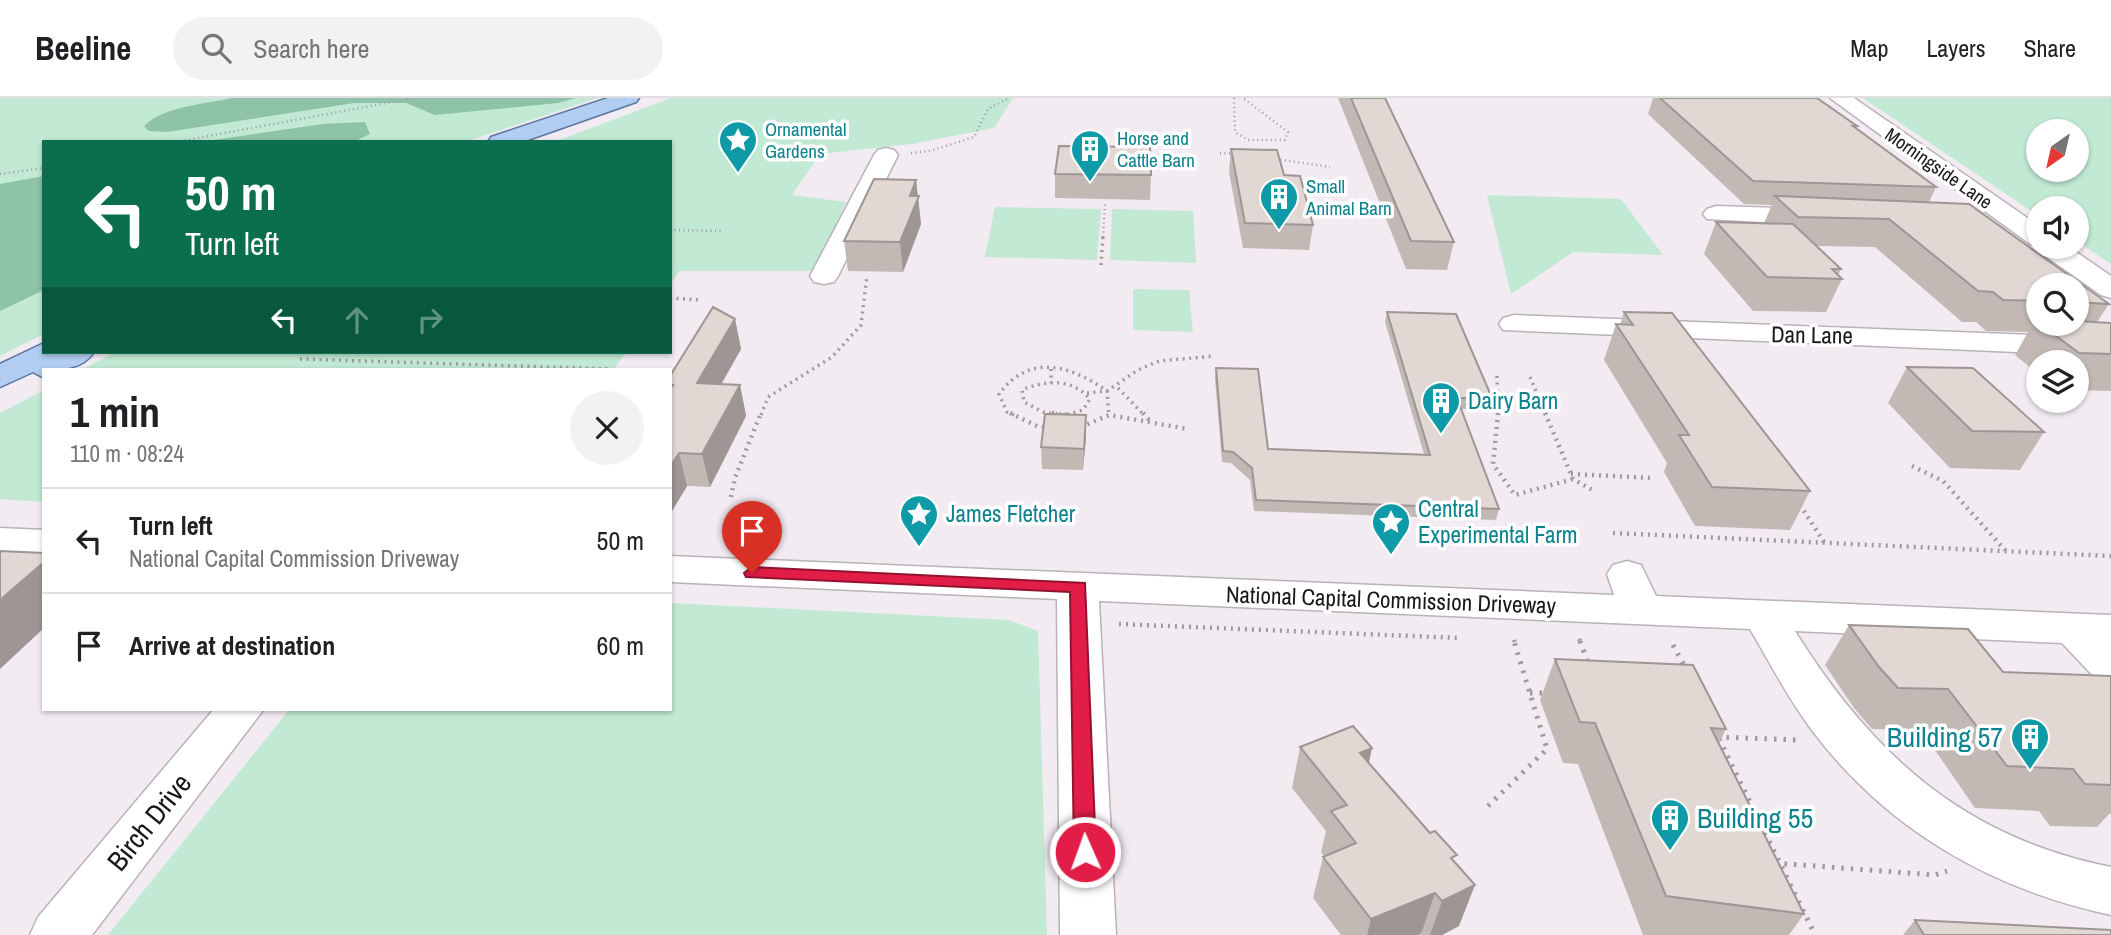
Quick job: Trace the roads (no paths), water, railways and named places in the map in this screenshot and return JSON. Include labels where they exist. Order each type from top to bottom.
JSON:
[{"type":"main road","points":[[505,140],[629,98]]},
{"type":"main road","points":[[0,377],[42,354]]},
{"type":"main road","points":[[49,368],[74,354]]},
{"type":"main road","points":[[0,395],[42,372]]},
{"type":"street","name":"Morningside Lane","points":[[1840,98],[2026,229]]},
{"type":"street","points":[[824,276],[886,155]]},
{"type":"street","points":[[1925,187],[1966,188]]},
{"type":"street","points":[[1716,214],[1849,218]]},
{"type":"street","points":[[2068,259],[2111,289]]},
{"type":"street","name":"Dan Lane","points":[[1514,324],[2111,347]]},
{"type":"street","points":[[0,541],[42,543]]},
{"type":"street","name":"National Capital Commission Driveway","points":[[672,569],[1566,607],[1634,592],[1764,616],[2092,630]]},
{"type":"street","points":[[1079,587],[1088,935]]},
{"type":"street","points":[[1764,616],[1836,727],[1944,827],[1988,854],[2067,885],[2111,891]]},
{"type":"street","points":[[2092,630],[2111,667]]},
{"type":"street","name":"Birch Drive","points":[[58,935],[239,711]]},
{"type":"place","name":"Ornamental Gardens","points":[[738,174]]},
{"type":"place","name":"Horse and Cattle Barn","points":[[1090,183]]},
{"type":"place","name":"Small Animal Barn","points":[[1279,231]]},
{"type":"place","name":"Dairy Barn","points":[[1441,435]]},
{"type":"place","name":"James Fletcher","points":[[919,548]]},
{"type":"place","name":"Central Experimental Farm","points":[[1391,556]]},
{"type":"place","name":"Building 57","points":[[2030,771]]},
{"type":"place","name":"Building 55","points":[[1670,852]]}]
